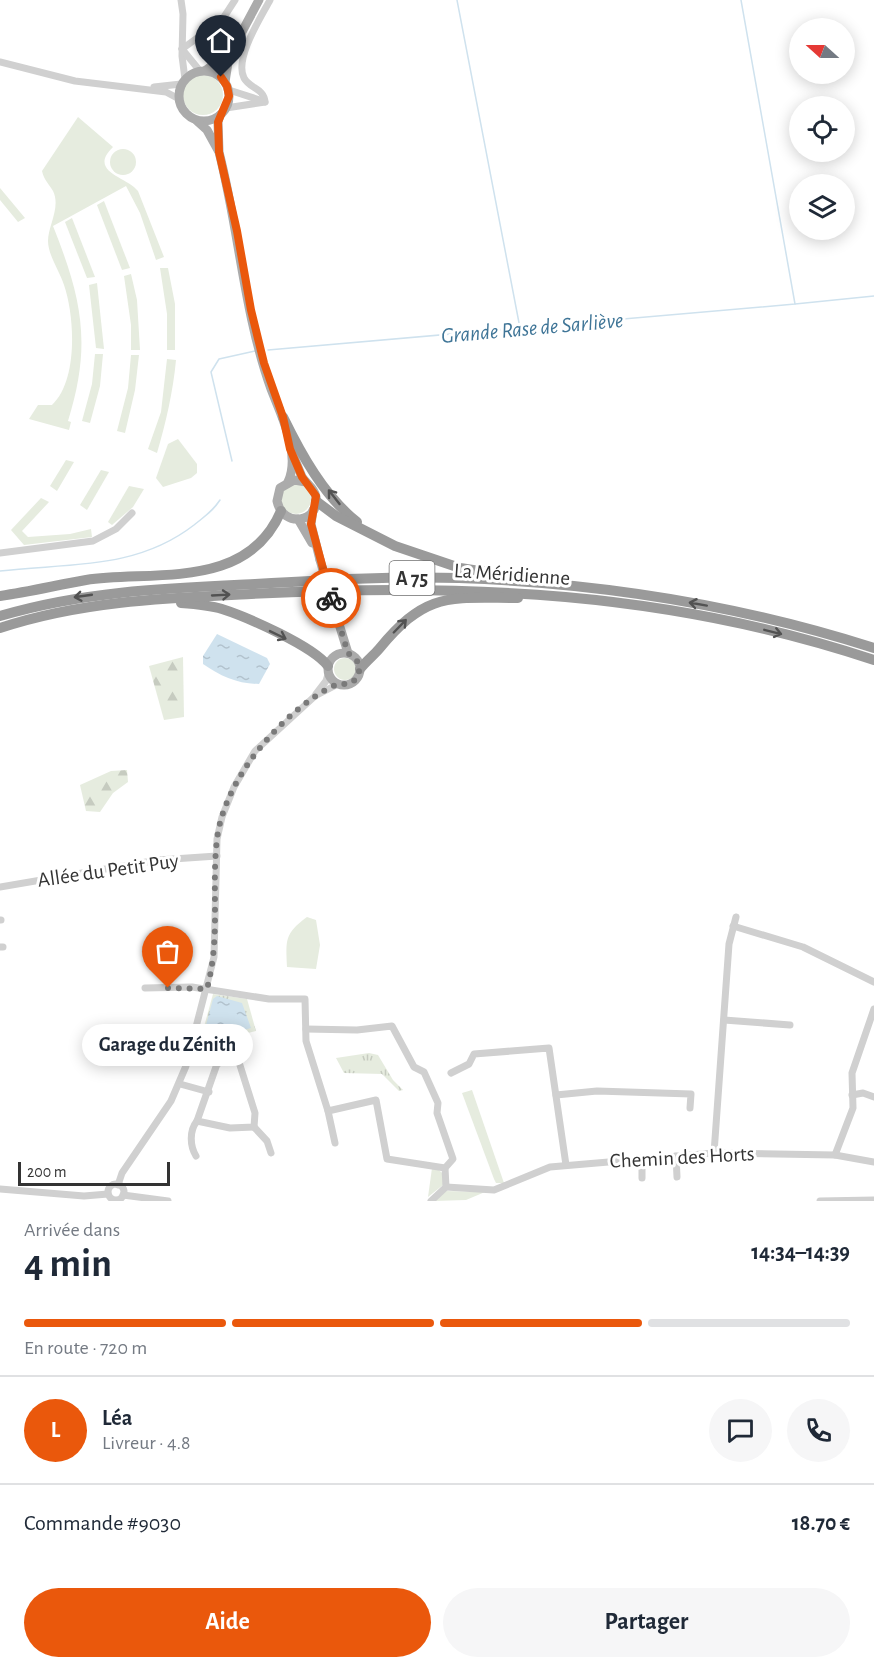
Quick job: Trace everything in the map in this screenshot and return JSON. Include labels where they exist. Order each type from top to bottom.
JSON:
[{"type":"highway","points":[[283,417],[300,451],[342,507],[360,525],[395,546]]},
{"type":"highway","points":[[315,505],[395,546],[460,568],[558,585]]},
{"type":"highway","points":[[0,596],[85,580],[195,573],[219,568],[255,545],[276,524],[281,511]]},
{"type":"highway","points":[[55,587],[245,578],[267,583]]},
{"type":"highway","name":"La Méridienne","points":[[0,616],[74,597],[117,591],[267,583],[458,578],[558,585],[702,605],[811,630],[874,648]]},
{"type":"highway","name":"La Méridienne","points":[[0,628],[74,608],[141,600],[385,588],[515,591],[664,609],[751,627],[874,660]]},
{"type":"highway","points":[[360,669],[402,623],[420,608],[437,602],[473,598],[611,602]]},
{"type":"highway","points":[[141,600],[220,609],[310,650],[328,669]]},
{"type":"main road","points":[[219,152],[207,130],[188,115],[179,101],[183,81],[221,62],[255,0]]},
{"type":"main road","points":[[255,0],[226,65],[227,86],[223,111],[218,122],[219,152],[264,363],[283,417],[290,449],[292,471],[288,482],[278,494],[281,511],[291,519],[298,519],[315,505]]},
{"type":"main road","points":[[205,71],[227,86]]},
{"type":"main road","points":[[195,119],[208,121],[223,111]]},
{"type":"main road","points":[[290,449],[306,482],[314,490],[315,505],[311,524],[320,560],[348,653],[357,659],[360,669],[353,682],[338,684],[328,669],[337,655],[338,625]]},
{"type":"main road","points":[[288,482],[306,482]]},
{"type":"main road","points":[[298,519],[320,560]]},
{"type":"main road","points":[[337,655],[348,653]]},
{"type":"street","points":[[139,88],[183,81],[181,0]]},
{"type":"street","points":[[182,49],[222,20],[235,0]]},
{"type":"street","points":[[265,102],[262,93],[244,78],[242,67],[254,30],[270,0]]},
{"type":"street","points":[[182,49],[205,71]]},
{"type":"street","points":[[0,62],[69,80],[166,92],[179,101]]},
{"type":"street","points":[[227,86],[265,102]]},
{"type":"street","points":[[223,111],[265,102]]},
{"type":"street","points":[[0,553],[93,541],[116,529],[132,513]]},
{"type":"street","points":[[118,1185],[122,1173],[166,1110],[180,1084],[207,989],[216,935],[216,856],[222,817],[248,761],[315,696],[326,681],[328,669]]},
{"type":"street","points":[[315,696],[338,684]]},
{"type":"street","name":"Allée du Petit Puy","points":[[0,887],[158,860],[216,856]]},
{"type":"street","points":[[714,1153],[729,944],[736,917]]},
{"type":"street","points":[[734,926],[803,947],[874,982]]},
{"type":"street","points":[[145,988],[207,989],[269,999],[305,999],[306,1041],[328,1111],[335,1143]]},
{"type":"street","points":[[835,1155],[853,1108],[852,1073],[874,1010]]},
{"type":"street","points":[[724,1020],[790,1025]]},
{"type":"street","points":[[306,1029],[357,1030],[392,1026],[414,1067],[424,1072],[438,1102],[437,1113],[453,1159],[445,1168],[446,1187],[431,1201]]},
{"type":"street","points":[[451,1073],[469,1064],[474,1054],[549,1047],[566,1165]]},
{"type":"street","points":[[196,1156],[191,1148],[192,1130],[209,1092],[218,1062],[236,1056],[255,1113],[254,1127],[267,1141],[271,1153]]},
{"type":"street","points":[[180,1084],[209,1092]]},
{"type":"street","points":[[556,1095],[597,1091],[691,1094],[690,1108]]},
{"type":"street","points":[[852,1095],[863,1093],[874,1098]]},
{"type":"street","points":[[328,1111],[376,1100],[387,1158],[445,1168]]},
{"type":"street","points":[[197,1121],[230,1128],[254,1127]]},
{"type":"street","name":"Chemin des Horts","points":[[446,1187],[494,1190],[530,1174],[566,1165],[714,1153],[835,1155],[874,1162]]},
{"type":"street","points":[[676,1156],[677,1177]]},
{"type":"street","points":[[642,1158],[642,1178]]},
{"type":"street","points":[[0,1189],[96,1198],[108,1194],[111,1187],[118,1185]]},
{"type":"street","points":[[118,1185],[122,1187],[123,1194]]},
{"type":"street","points":[[108,1194],[116,1200],[123,1194],[168,1201]]},
{"type":"street","points":[[820,1201],[874,1200]]},
{"type":"green space","points":[[203,75],[211,76],[217,81],[222,87],[222,103],[217,109],[211,114],[203,115],[195,114],[189,109],[184,103],[183,95],[184,87],[189,81],[195,76]]},
{"type":"green space","points":[[78,117],[113,147],[106,155],[107,168],[138,191],[164,257],[156,260],[140,213],[126,186],[53,226],[71,276],[80,322],[80,368],[68,421],[71,422],[69,430],[29,419],[38,405],[52,405],[66,381],[70,365],[72,331],[68,298],[48,241],[56,203],[53,191],[42,171]]},
{"type":"green space","points":[[123,149],[132,153],[136,162],[132,171],[123,175],[114,171],[110,162],[114,153]]},
{"type":"green space","points":[[0,188],[25,218],[18,222],[0,200]]},
{"type":"green space","points":[[104,201],[130,268],[122,270],[97,205]]},
{"type":"green space","points":[[72,218],[95,277],[87,278],[65,222]]},
{"type":"green space","points":[[160,268],[168,268],[175,304],[175,350],[167,350],[167,314]]},
{"type":"green space","points":[[131,274],[137,300],[140,350],[131,350],[131,325],[124,276]]},
{"type":"green space","points":[[97,283],[104,349],[96,348],[89,285]]},
{"type":"green space","points":[[95,354],[103,354],[100,386],[90,423],[82,421],[92,384]]},
{"type":"green space","points":[[131,355],[139,355],[135,390],[125,433],[117,431],[128,388]]},
{"type":"green space","points":[[167,359],[176,360],[169,407],[157,453],[148,449],[161,412]]},
{"type":"green space","points":[[178,439],[197,464],[197,473],[191,478],[163,487],[156,478],[168,444]]},
{"type":"green space","points":[[66,460],[74,462],[57,491],[50,486]]},
{"type":"green space","points":[[101,470],[109,472],[87,510],[80,505]]},
{"type":"green space","points":[[296,484],[307,488],[311,499],[307,510],[296,514],[285,510],[281,499],[285,488]]},
{"type":"green space","points":[[129,486],[144,489],[133,507],[112,525],[108,522]]},
{"type":"green space","points":[[41,498],[49,502],[22,531],[28,537],[70,534],[91,529],[92,537],[24,545],[11,530]]},
{"type":"green space","points":[[183,657],[184,717],[164,720],[149,666]]},
{"type":"green space","points":[[341,658],[349,658],[356,665],[356,673],[349,680],[341,680],[334,673],[334,665]]},
{"type":"green space","points":[[127,770],[128,782],[113,793],[100,812],[86,811],[80,785],[111,771]]},
{"type":"green space","points":[[307,917],[316,920],[320,945],[316,969],[287,967],[286,950],[290,933]]},
{"type":"green space","points":[[213,994],[247,999],[256,1031],[199,1045]]},
{"type":"green space","points":[[369,1053],[378,1055],[393,1080],[403,1090],[399,1091],[382,1074],[344,1073],[336,1058]]},
{"type":"green space","points":[[472,1090],[504,1183],[496,1183],[494,1179],[462,1093]]},
{"type":"green space","points":[[432,1168],[437,1168],[443,1174],[443,1185],[428,1197]]},
{"type":"green space","points":[[445,1191],[485,1192],[466,1200],[434,1201]]},
{"type":"water","points":[[217,634],[267,658],[270,664],[259,684],[244,683],[229,678],[203,664],[203,656]]},
{"type":"water","points":[[217,996],[242,1003],[251,1028],[209,1039],[203,1036],[213,999]]},
{"type":"waterway","points":[[457,0],[520,328]]},
{"type":"waterway","name":"Grande Rase de Sarliève","points":[[268,350],[795,304],[741,0]]},
{"type":"waterway","name":"Grande Rase de Sarliève","points":[[795,304],[874,296]]},
{"type":"waterway","name":"Grande Rase de Sarliève","points":[[232,461],[211,372],[219,359],[255,351]]},
{"type":"waterway","name":"Grande Rase de Sarliève","points":[[0,571],[101,562],[149,550],[172,540],[194,525],[220,500]]},
{"type":"way so far","points":[[168,988],[207,989],[216,935],[216,850],[219,827],[234,787],[248,761],[255,751],[315,696],[333,686],[348,684],[357,679],[359,663],[353,655],[348,653],[331,598]]},
{"type":"place","name":"Garage du Zénith","points":[[168,988]]},
{"type":"route","points":[[221,77],[229,90],[229,96],[226,108],[218,122],[219,152],[237,231],[251,310],[271,387],[283,417],[290,449],[302,477],[314,490],[316,496],[311,524],[331,598]]}]
